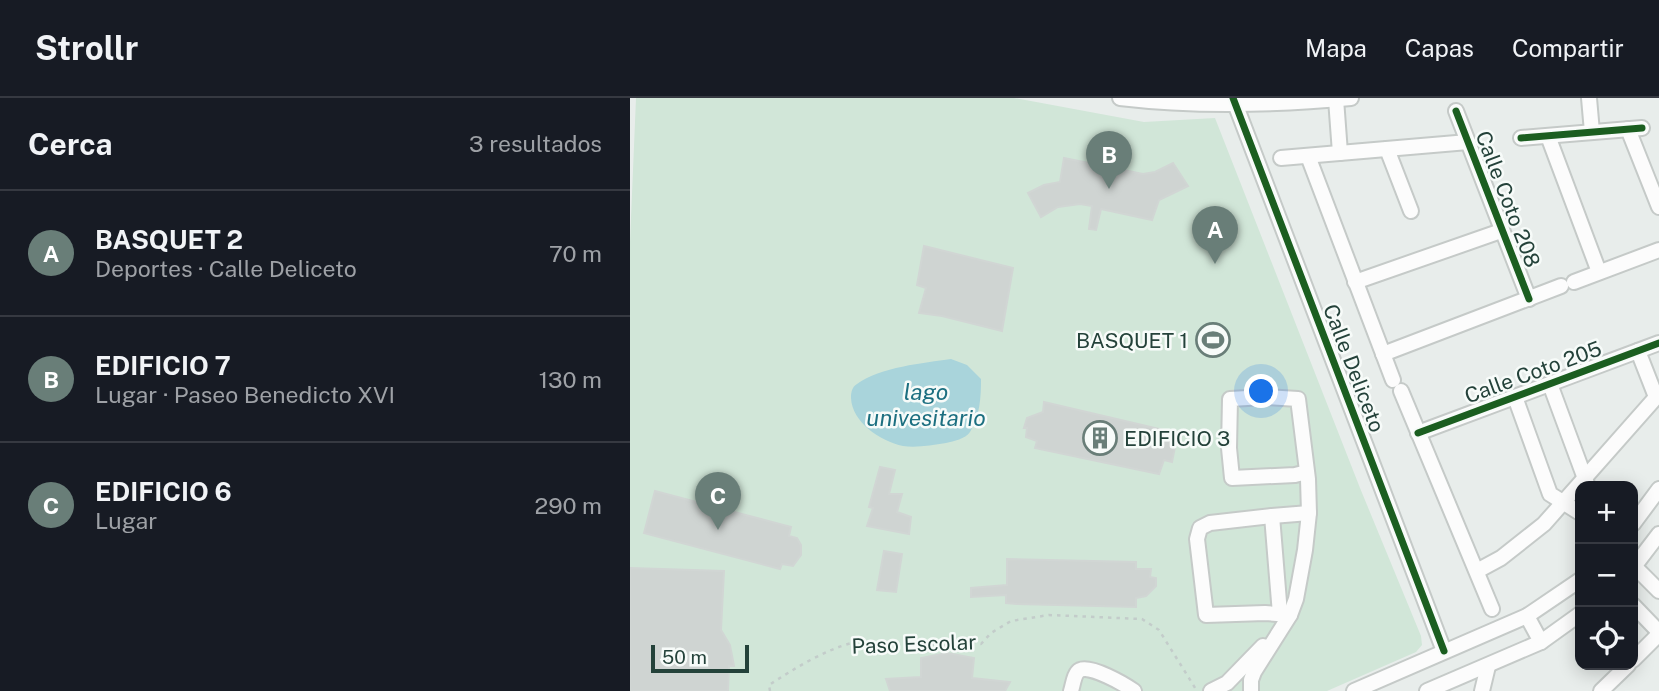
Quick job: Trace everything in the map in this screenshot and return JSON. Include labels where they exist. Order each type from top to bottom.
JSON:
[{"type":"street","points":[[1120,98],[1169,104],[1351,98]]},
{"type":"street","points":[[1589,98],[1592,132]]},
{"type":"street","points":[[1336,99],[1340,153]]},
{"type":"street","name":"Calle Deliceto","points":[[1233,100],[1444,651]]},
{"type":"street","name":"Calle Coto 208","points":[[1456,111],[1529,299]]},
{"type":"street","points":[[1521,138],[1635,128],[1659,207]]},
{"type":"street","points":[[1548,136],[1599,272]]},
{"type":"street","name":"Calle Coto 208","points":[[1281,158],[1468,142]]},
{"type":"street","points":[[1387,149],[1411,211]]},
{"type":"street","points":[[1308,156],[1383,354],[1492,609]]},
{"type":"street","name":"Calle Coto 208","points":[[1356,282],[1501,230]]},
{"type":"street","name":"Calle Coto 208","points":[[1383,354],[1659,250]]},
{"type":"street","name":"Calle Coto 205","points":[[1418,433],[1659,343]]},
{"type":"street","points":[[1588,481],[1657,396],[1638,351]]},
{"type":"street","name":"Calle Coto 205","points":[[1550,384],[1585,481]]},
{"type":"street","name":"Calle Coto 205","points":[[1515,397],[1550,494],[1575,510]]},
{"type":"street","points":[[1251,690],[1254,672],[1296,599],[1310,513],[1307,472],[1298,399],[1230,399],[1229,448],[1232,478],[1307,472]]},
{"type":"street","points":[[1638,517],[1659,489]]},
{"type":"street","points":[[1476,571],[1523,542],[1575,493]]},
{"type":"street","points":[[1285,614],[1206,615],[1197,539],[1200,528],[1210,523],[1310,513]]},
{"type":"street","points":[[1272,516],[1285,614]]},
{"type":"street","points":[[1638,562],[1659,534]]},
{"type":"street","points":[[1638,571],[1659,591]]},
{"type":"street","points":[[1354,691],[1527,616],[1575,583]]},
{"type":"street","points":[[1634,607],[1657,638],[1638,655]]},
{"type":"street","points":[[1527,616],[1541,642]]},
{"type":"street","points":[[1427,691],[1541,642],[1575,618]]},
{"type":"street","points":[[1227,687],[1278,634]]},
{"type":"street","points":[[1482,691],[1488,666]]},
{"type":"street","points":[[1071,691],[1081,669],[1108,677],[1134,691]]},
{"type":"street","points":[[1601,691],[1623,670]]},
{"type":"street","points":[[1211,691],[1242,682],[1251,690]]},
{"type":"green space","points":[[636,98],[1014,98],[1144,122],[1215,118],[1421,636],[1422,645],[1416,652],[1327,691],[630,691],[630,242]]},
{"type":"water","name":"lago univesitario","points":[[951,359],[967,365],[981,379],[978,413],[970,432],[965,436],[946,443],[903,446],[877,435],[856,415],[851,398],[855,385],[878,373]]},
{"type":"building","points":[[1064,158],[1143,174],[1155,172],[1173,163],[1188,186],[1159,200],[1152,220],[1101,209],[1096,230],[1089,229],[1092,206],[1080,204],[1058,207],[1041,217],[1028,193],[1044,185],[1060,182]]},
{"type":"building","points":[[924,246],[1013,268],[1002,331],[919,313],[926,288],[917,285]]},
{"type":"building","name":"EDIFICIO 3","points":[[1044,402],[1172,432],[1170,440],[1176,442],[1172,462],[1164,460],[1159,474],[1035,448],[1037,441],[1026,437],[1027,428],[1024,428],[1027,418],[1043,412]]},
{"type":"building","points":[[880,467],[895,470],[889,494],[902,494],[897,512],[911,517],[909,534],[867,526],[873,508],[869,507]]},
{"type":"building","points":[[655,491],[791,527],[789,536],[797,538],[801,545],[801,555],[793,566],[782,564],[780,569],[644,533]]},
{"type":"building","points":[[884,551],[902,554],[896,592],[877,590]]},
{"type":"building","points":[[1007,559],[1136,562],[1136,569],[1151,569],[1150,577],[1156,578],[1156,586],[1146,596],[1136,598],[1136,607],[1017,604],[1006,603],[1006,595],[971,597],[971,588],[1007,585]]},
{"type":"building","points":[[630,568],[724,571],[721,630],[730,645],[734,666],[729,666],[728,691],[630,691]]},
{"type":"building","points":[[947,653],[974,658],[972,678],[1010,682],[1005,691],[890,691],[886,679],[921,677],[921,658]]},
{"type":"cycle path","points":[[1233,98],[1444,651]]},
{"type":"cycle path","points":[[1456,111],[1529,299]]},
{"type":"cycle path","points":[[1521,138],[1642,128]]},
{"type":"cycle path","points":[[1418,433],[1659,343]]},
{"type":"place","name":"EDIFICIO 7","points":[[1109,189]]},
{"type":"place","name":"BASQUET 2","points":[[1215,264]]},
{"type":"place","name":"BASQUET 1","points":[[1213,340]]},
{"type":"place","name":"EDIFICIO 3","points":[[1100,438]]},
{"type":"place","name":"EDIFICIO 6","points":[[718,530]]}]
